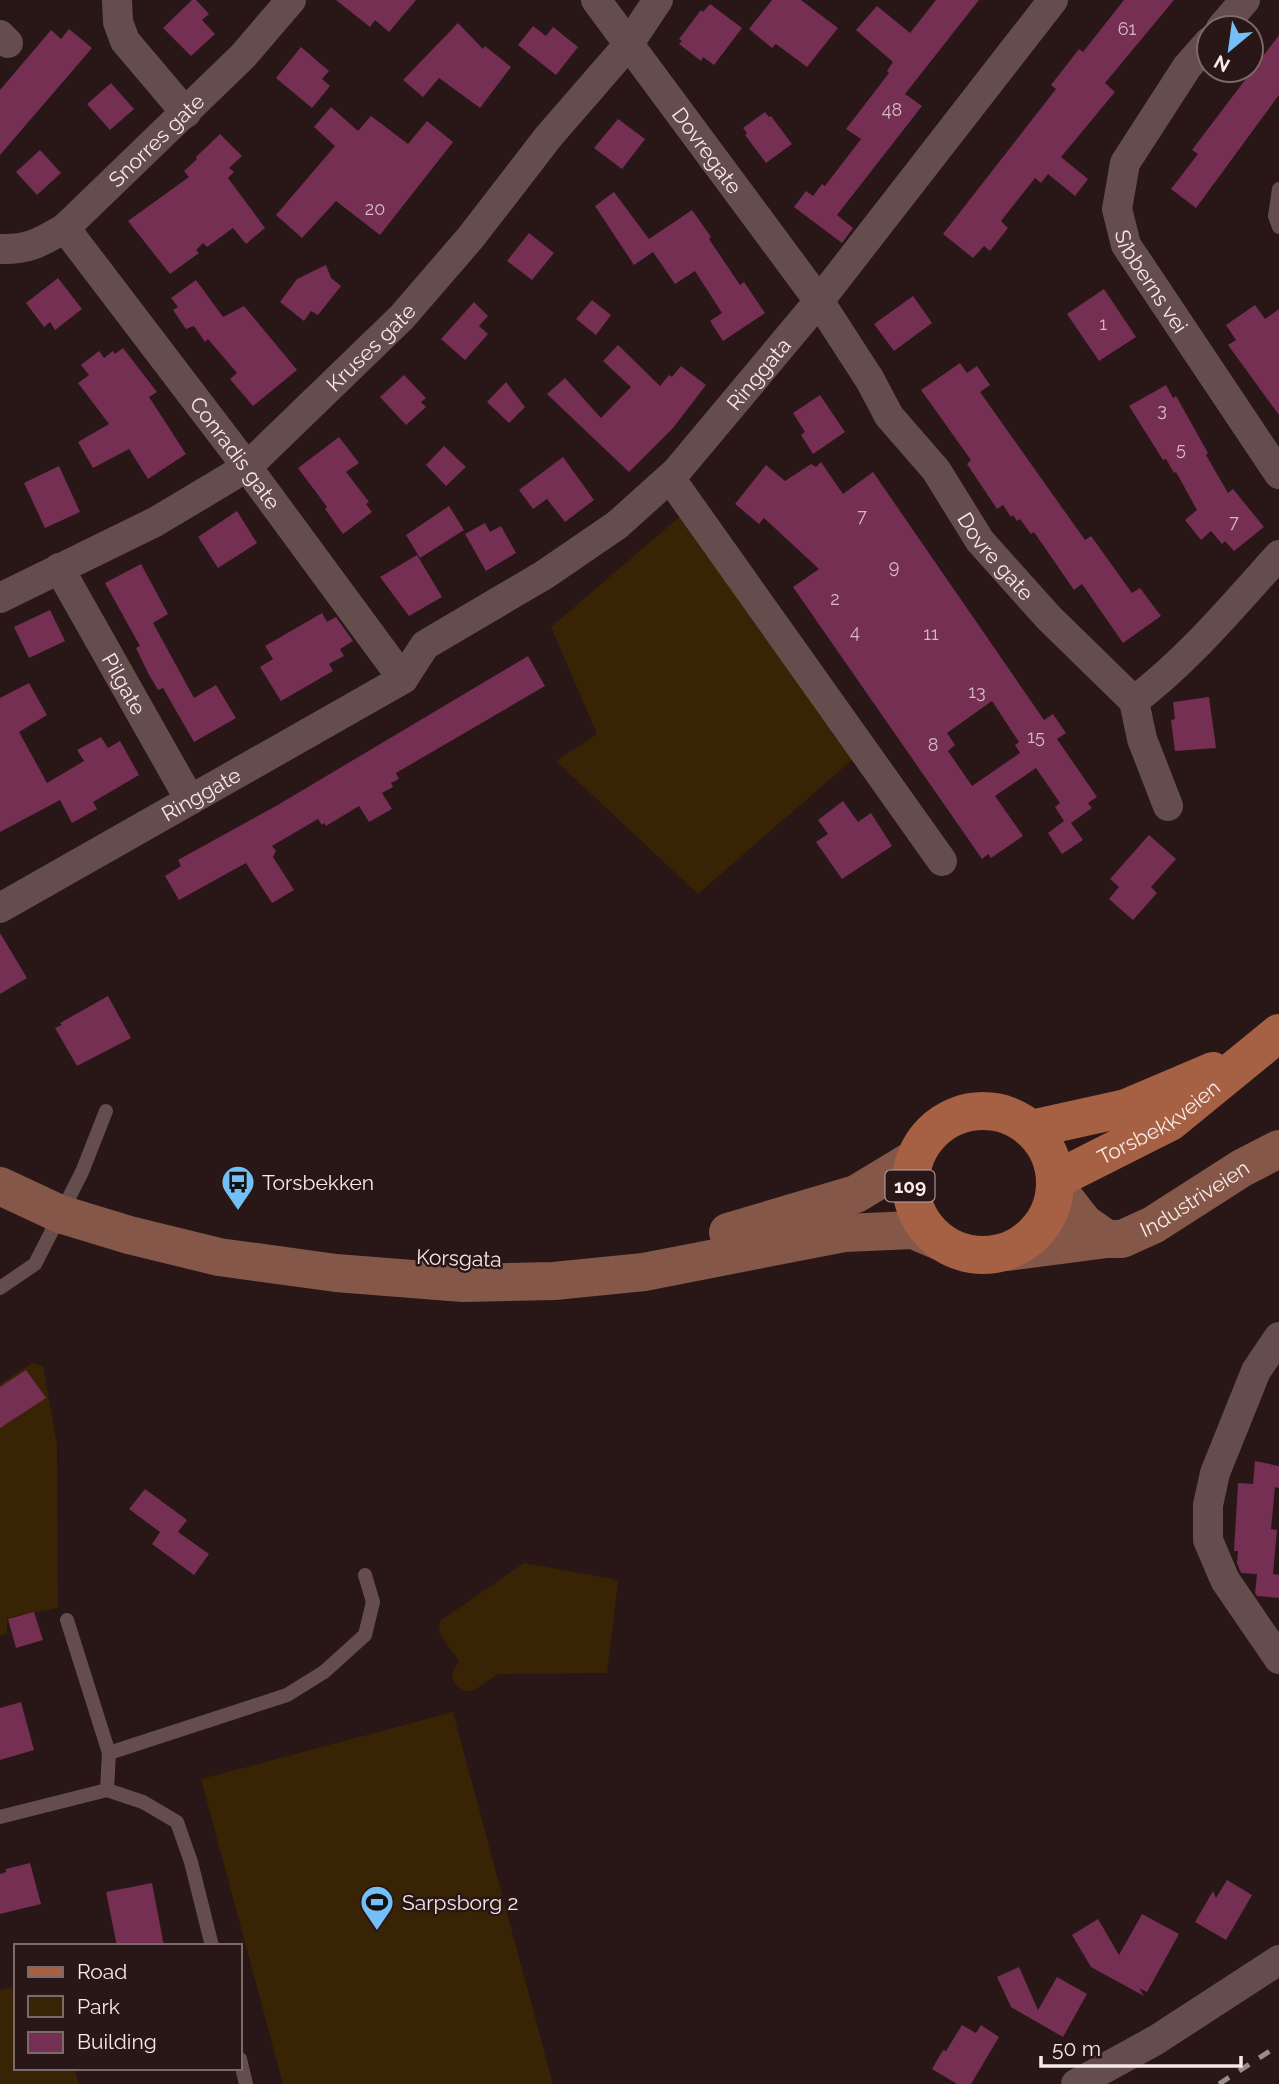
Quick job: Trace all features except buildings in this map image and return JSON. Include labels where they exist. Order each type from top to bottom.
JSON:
[{"type":"main road","name":"Torsbekkveien","points":[[1031,1129],[1126,1108],[1266,1044]]},
{"type":"main road","name":"Torsbekkveien","points":[[1055,1183],[1170,1122],[1266,1044]]},
{"type":"main road","name":"109","points":[[1008,1252],[984,1256],[960,1253],[939,1241],[923,1225],[913,1204],[910,1182],[914,1159],[926,1138],[943,1123],[964,1113],[988,1111],[1011,1116],[1031,1129],[1044,1144],[1052,1161],[1055,1183]]},
{"type":"main road","points":[[1008,1252],[1027,1241],[1041,1226],[1052,1207],[1055,1183]]},
{"type":"street","points":[[117,0],[118,22],[125,41],[186,113]]},
{"type":"street","name":"Snorres gate","points":[[0,249],[18,250],[35,245],[65,228],[243,56],[291,0]]},
{"type":"street","name":"Dovregate","points":[[596,0],[819,302]]},
{"type":"street","name":"Kruses gate","points":[[0,598],[155,522],[247,467],[402,317],[471,237],[549,136],[628,45],[658,0]]},
{"type":"street","name":"Ringgata","points":[[402,679],[425,645],[544,575],[607,533],[670,478],[819,302],[1053,0]]},
{"type":"street","points":[[1233,14],[1245,0]]},
{"type":"street","name":"Sibberns vei","points":[[1195,58],[1125,163],[1117,209],[1126,245],[1279,474]]},
{"type":"street","name":"Conradis gate","points":[[65,228],[247,467],[402,679]]},
{"type":"street","name":"Dovre gate","points":[[819,302],[870,380],[889,416],[936,470],[980,541],[1049,618],[1134,701]]},
{"type":"street","points":[[670,478],[942,861]]},
{"type":"street","points":[[1168,806],[1142,739],[1134,701],[1160,681],[1216,626],[1279,555]]},
{"type":"street","name":"Pilgate","points":[[59,568],[191,800]]},
{"type":"street","name":"Ringgate","points":[[0,908],[402,679]]},
{"type":"street","name":"Industriveien","points":[[1008,1252],[1122,1239],[1153,1225],[1242,1168],[1279,1149]]},
{"type":"street","name":"Korsgata","points":[[65,1204],[191,1230],[323,1250],[486,1260],[561,1259],[657,1248],[761,1223],[856,1194],[914,1159]]},
{"type":"street","name":"Korsgata","points":[[0,1164],[65,1204],[129,1236],[219,1257],[336,1273],[463,1283],[554,1281],[644,1272],[844,1233],[913,1230],[939,1241]]},
{"type":"street","points":[[1055,1183],[1084,1223],[1107,1239]]},
{"type":"street","points":[[0,1186],[65,1204]]},
{"type":"street","points":[[1279,1337],[1256,1371],[1215,1473],[1208,1505],[1208,1540],[1224,1580],[1279,1659]]},
{"type":"street","points":[[1076,2084],[1156,2040],[1279,1961]]},
{"type":"lane","points":[[1279,189],[1275,216],[1279,227]]},
{"type":"lane","points":[[0,1288],[35,1264],[82,1172],[106,1111]]},
{"type":"lane","points":[[109,1753],[287,1695],[324,1672],[365,1635],[373,1602],[365,1576]]},
{"type":"lane","points":[[67,1620],[109,1753],[107,1790]]},
{"type":"lane","points":[[0,1817],[107,1790],[143,1802],[177,1822],[191,1861],[212,1944]]},
{"type":"green space","points":[[691,507],[852,760],[698,894],[556,761],[597,734],[551,627]]},
{"type":"green space","points":[[32,1363],[43,1366],[57,1445],[58,1608],[7,1618],[7,1634],[0,1636],[0,1384]]},
{"type":"green space","points":[[524,1563],[618,1582],[607,1673],[498,1674],[473,1691],[466,1691],[453,1681],[452,1673],[459,1661],[439,1633],[440,1621]]},
{"type":"green space","name":"Sarpsborg 2","points":[[453,1712],[553,2084],[283,2084],[201,1779]]},
{"type":"green space","points":[[14,1986],[14,2070],[75,2070],[79,2084],[0,2084],[0,1990]]},
{"type":"railway","points":[[1219,2084],[1279,2045]]},
{"type":"place","name":"Torsbekken","points":[[238,1212]]},
{"type":"place","name":"Sarpsborg 2","points":[[377,1932]]}]
